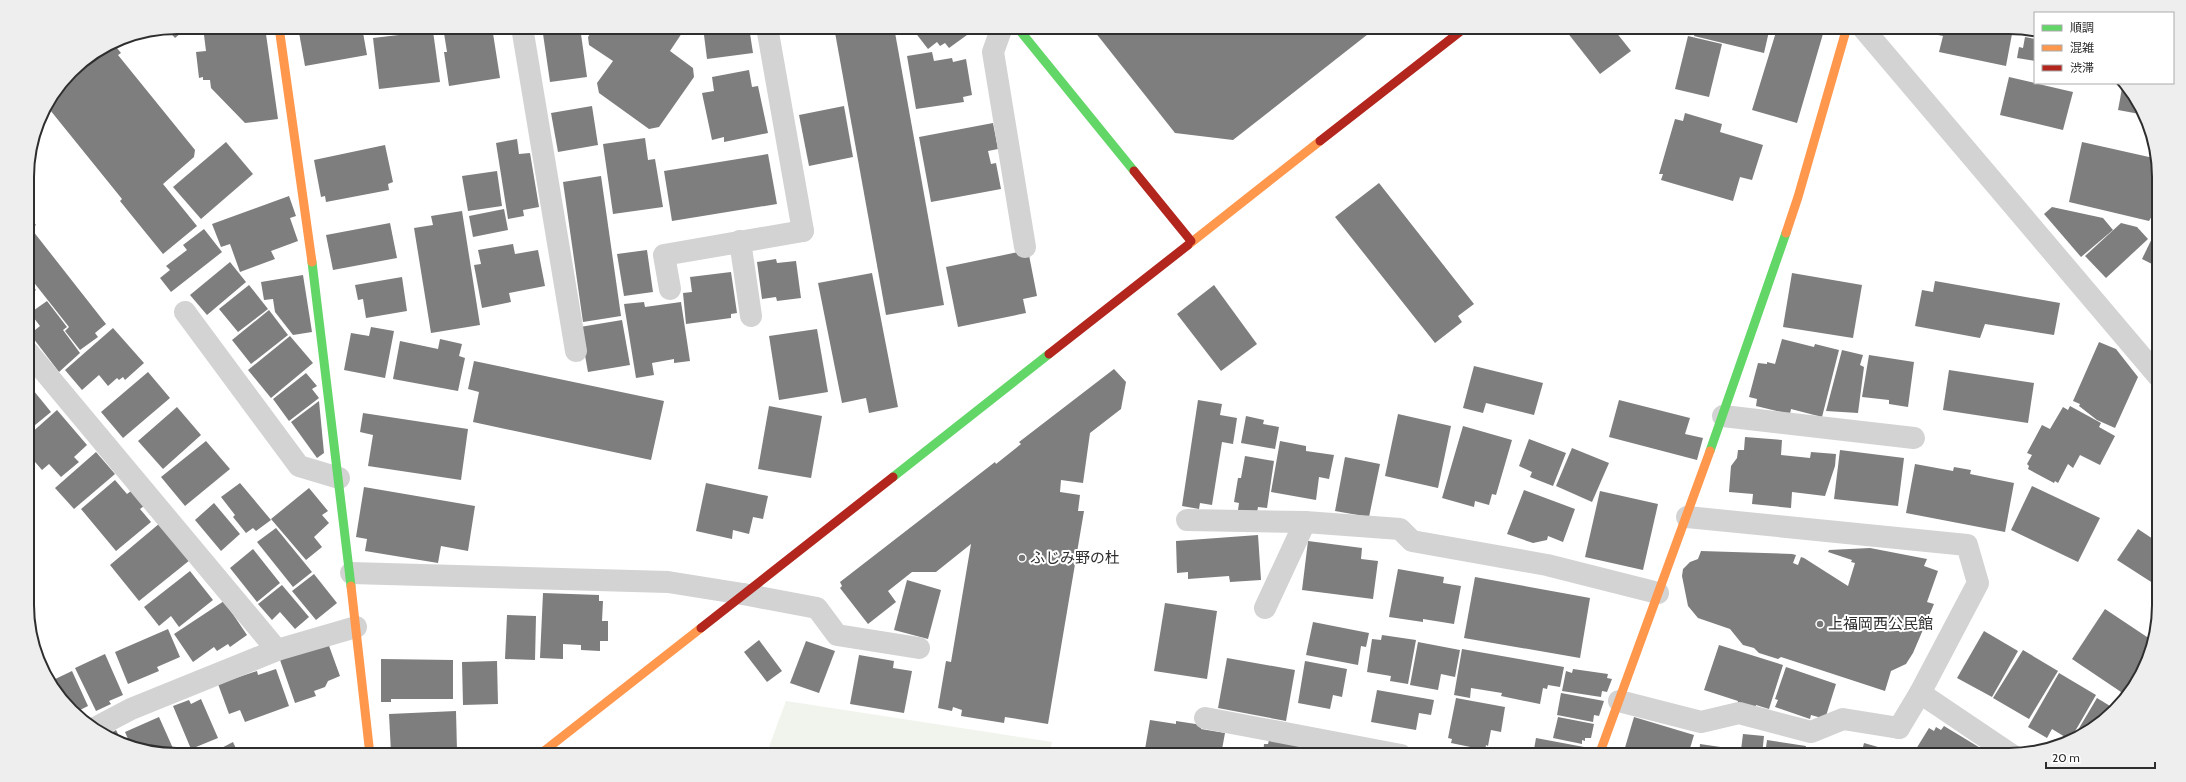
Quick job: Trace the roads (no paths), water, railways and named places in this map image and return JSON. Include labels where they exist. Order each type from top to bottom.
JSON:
[{"type":"street","points":[[280,34],[323,342],[351,572],[369,748]]},
{"type":"street","points":[[523,34],[576,351]]},
{"type":"street","points":[[670,288],[664,254],[803,231],[768,34]]},
{"type":"street","points":[[999,34],[993,52],[1025,247]]},
{"type":"street","points":[[1023,34],[1191,241]]},
{"type":"street","points":[[548,748],[743,594],[949,435],[1191,241],[1457,34]]},
{"type":"street","points":[[1602,748],[1687,517],[1798,197],[1846,34]]},
{"type":"street","points":[[1868,34],[2152,369]]},
{"type":"street","points":[[740,241],[751,316]]},
{"type":"street","points":[[185,312],[299,466],[339,478]]},
{"type":"street","points":[[34,359],[276,650]]},
{"type":"street","points":[[1723,416],[1914,438]]},
{"type":"street","points":[[1619,701],[1701,722],[1739,713],[1811,732],[1843,719],[1899,728],[1920,693],[1978,583],[1967,545],[1687,517]]},
{"type":"street","points":[[1187,520],[1305,522],[1400,529],[1412,541],[1547,565],[1658,593]]},
{"type":"street","points":[[1265,608],[1305,522]]},
{"type":"street","points":[[351,572],[668,582],[817,608],[837,635],[919,648]]},
{"type":"street","points":[[100,726],[131,709],[276,650],[356,626]]},
{"type":"street","points":[[1920,693],[1999,748]]},
{"type":"street","points":[[1205,718],[1364,748]]},
{"type":"place","name":"ふじみ野の杜","points":[[1022,558]]},
{"type":"place","name":"上福岡西公民館","points":[[1820,624]]}]
